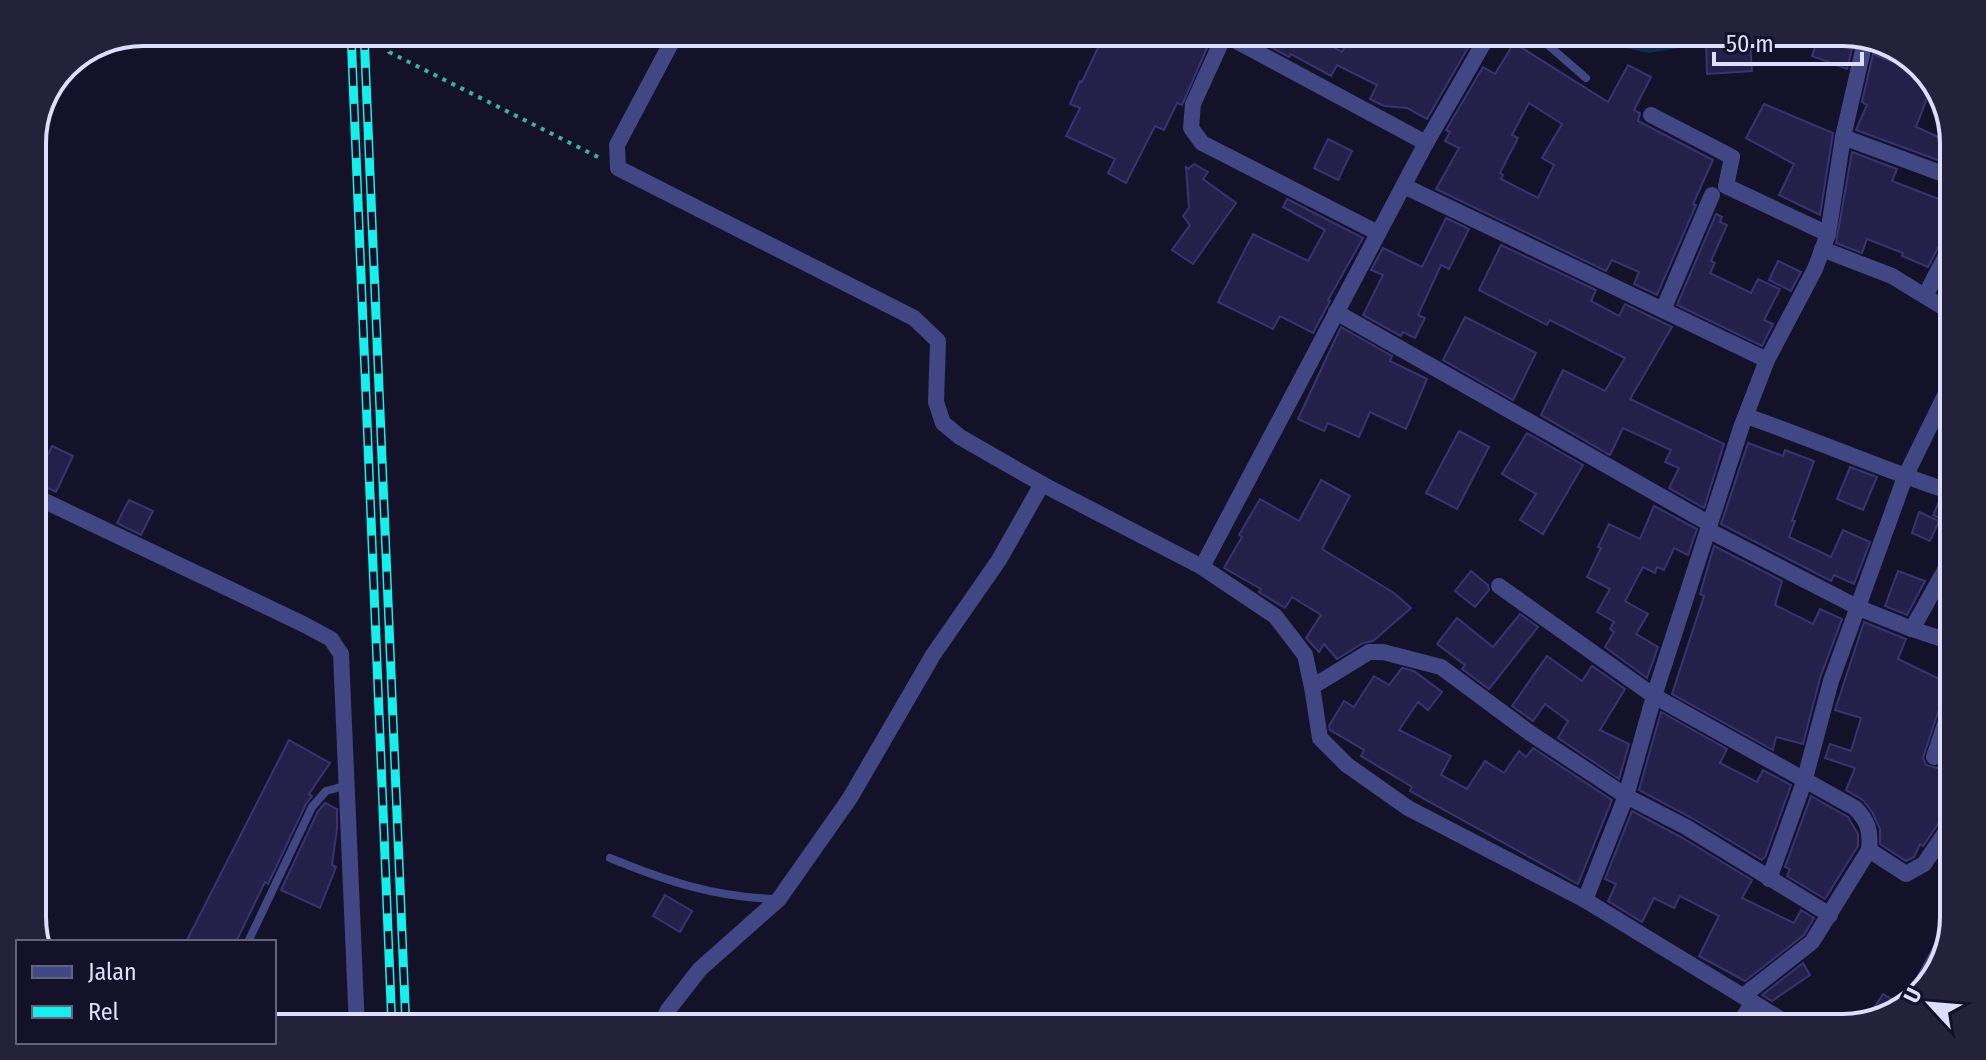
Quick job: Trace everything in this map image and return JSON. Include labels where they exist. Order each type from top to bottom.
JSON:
[{"type":"street","points":[[670,46],[617,145],[618,168],[914,318],[938,341],[936,402],[943,423],[960,437],[1042,484],[1202,567],[1275,616],[1305,655],[1320,738],[1347,765],[1408,808],[1585,900],[1771,1014]]},
{"type":"street","points":[[1220,46],[1193,104],[1191,128],[1202,143],[1378,233]]},
{"type":"street","points":[[1250,46],[1426,143]]},
{"type":"street","points":[[1202,567],[1426,143],[1482,46]]},
{"type":"street","points":[[1585,900],[1626,796],[1654,696],[1746,416],[1767,360],[1815,269],[1825,241],[1843,137],[1863,48]]},
{"type":"street","points":[[1651,115],[1732,157],[1726,186],[1940,305]]},
{"type":"street","points":[[1843,137],[1940,173]]},
{"type":"street","points":[[1404,186],[1767,360]]},
{"type":"street","points":[[1663,310],[1712,195]]},
{"type":"street","points":[[1925,296],[1940,267]]},
{"type":"street","points":[[1336,312],[1709,527],[1859,608],[1940,638]]},
{"type":"street","points":[[1769,879],[1804,782],[1831,681],[1905,477],[1940,406]]},
{"type":"street","points":[[1746,416],[1940,488]]},
{"type":"street","points":[[666,1014],[700,969],[779,899],[850,798],[933,655],[999,560],[1042,484]]},
{"type":"street","points":[[46,502],[331,639],[341,654],[356,1014]]},
{"type":"street","points":[[1912,629],[1940,579]]},
{"type":"street","points":[[1499,586],[1654,696],[1855,808],[1866,819],[1871,834],[1869,850],[1830,915],[1812,942],[1747,1000],[1742,1014]]},
{"type":"street","points":[[1312,687],[1369,652],[1383,652],[1441,667],[1530,733],[1626,796],[1686,827],[1830,915]]},
{"type":"street","points":[[1934,757],[1940,739]]},
{"type":"street","points":[[1869,850],[1906,874],[1924,864],[1940,841]]},
{"type":"lane","points":[[1549,46],[1586,78]]},
{"type":"lane","points":[[249,940],[312,807],[326,791],[348,785]]},
{"type":"lane","points":[[610,858],[693,889],[736,898],[779,899]]},
{"type":"path","points":[[388,46],[389,52],[618,168]]},
{"type":"building","points":[[1099,46],[1208,46],[1182,105],[1177,103],[1164,130],[1155,126],[1126,183],[1108,173],[1115,159],[1066,136],[1080,108],[1070,104]]},
{"type":"building","points":[[1269,46],[1332,46],[1342,52],[1345,46],[1469,46],[1427,119],[1407,108],[1384,106],[1370,99],[1377,85],[1337,65],[1331,76],[1291,54],[1289,57]]},
{"type":"building","points":[[1512,46],[1519,46],[1608,102],[1628,65],[1651,77],[1634,110],[1640,113],[1638,121],[1713,160],[1657,295],[1634,284],[1639,272],[1612,260],[1606,271],[1436,189],[1459,148],[1445,141],[1450,132],[1446,130],[1483,67],[1495,74]],"holes":[[[1529,103],[1562,124],[1542,158],[1554,165],[1538,198],[1501,179],[1503,175],[1500,173],[1518,138],[1512,135]]]},
{"type":"building","points":[[1706,46],[1750,46],[1752,71],[1707,74]]},
{"type":"building","points":[[1815,46],[1852,47],[1847,69],[1812,56]]},
{"type":"building","points":[[1873,54],[1890,61],[1891,59],[1907,70],[1928,96],[1916,127],[1940,138],[1940,161],[1856,130],[1867,105],[1862,102]]},
{"type":"building","points":[[1764,104],[1833,133],[1820,215],[1779,195],[1794,164],[1746,138]]},
{"type":"building","points":[[1328,139],[1352,151],[1338,180],[1314,168]]},
{"type":"building","points":[[1852,152],[1897,169],[1892,181],[1940,200],[1940,244],[1928,267],[1867,239],[1862,253],[1836,243]]},
{"type":"building","points":[[1194,164],[1208,172],[1203,179],[1236,203],[1193,264],[1172,250],[1190,225],[1183,216],[1189,208],[1186,167],[1188,169]]},
{"type":"building","points":[[1287,199],[1363,238],[1313,333],[1280,316],[1273,329],[1218,302],[1253,234],[1308,261],[1325,230],[1283,207]]},
{"type":"building","points":[[1716,214],[1722,217],[1720,222],[1727,225],[1711,261],[1715,263],[1710,273],[1751,293],[1758,279],[1780,289],[1764,320],[1773,324],[1762,346],[1677,305]]},
{"type":"building","points":[[1446,218],[1469,229],[1449,269],[1441,265],[1418,315],[1425,318],[1415,338],[1403,332],[1401,336],[1363,315],[1383,275],[1371,270],[1383,248],[1422,267]]},
{"type":"building","points":[[1501,245],[1596,290],[1591,301],[1619,316],[1625,304],[1672,327],[1630,399],[1724,444],[1704,508],[1669,488],[1679,468],[1665,462],[1671,450],[1623,428],[1610,455],[1541,415],[1563,370],[1605,391],[1625,358],[1550,320],[1547,325],[1479,290]]},
{"type":"building","points":[[1778,261],[1801,272],[1791,291],[1769,280]]},
{"type":"building","points":[[1465,317],[1536,353],[1513,400],[1443,360]]},
{"type":"building","points":[[1341,327],[1392,356],[1390,361],[1427,379],[1406,429],[1370,412],[1359,437],[1328,423],[1324,431],[1298,419]]},
{"type":"building","points":[[1459,431],[1489,447],[1457,509],[1426,493]]},
{"type":"building","points":[[1527,433],[1583,465],[1543,534],[1520,520],[1536,494],[1502,474]]},
{"type":"building","points":[[1748,443],[1783,456],[1785,450],[1814,461],[1789,537],[1831,557],[1843,530],[1870,542],[1854,584],[1834,575],[1831,581],[1721,524]]},
{"type":"building","points":[[52,446],[73,456],[56,492],[46,487],[46,459]]},
{"type":"building","points":[[1850,467],[1877,477],[1863,510],[1837,499]]},
{"type":"building","points":[[1321,480],[1350,496],[1322,549],[1394,593],[1411,608],[1373,641],[1363,643],[1337,659],[1324,644],[1319,652],[1306,638],[1321,615],[1292,597],[1285,608],[1259,592],[1261,589],[1224,568],[1260,499],[1299,521]]},
{"type":"building","points":[[129,500],[153,511],[141,535],[117,523]]},
{"type":"building","points":[[1940,500],[1940,518],[1933,515]]},
{"type":"building","points":[[1654,506],[1697,529],[1688,555],[1674,548],[1664,570],[1657,567],[1655,573],[1643,567],[1625,601],[1648,614],[1636,634],[1658,647],[1647,678],[1605,647],[1614,632],[1610,629],[1614,622],[1597,612],[1610,589],[1587,577],[1609,524],[1640,539]]},
{"type":"building","points":[[1919,512],[1939,521],[1930,541],[1912,533]]},
{"type":"building","points":[[1714,546],[1782,581],[1775,605],[1813,624],[1820,609],[1842,619],[1820,678],[1803,744],[1776,737],[1773,750],[1672,694],[1704,596],[1700,594]]},
{"type":"building","points":[[1471,571],[1488,585],[1489,590],[1475,607],[1455,591]]},
{"type":"building","points":[[1898,571],[1925,581],[1907,615],[1885,606]]},
{"type":"building","points":[[1520,614],[1538,627],[1489,689],[1462,669],[1465,665],[1437,644],[1457,618],[1493,647]]},
{"type":"building","points":[[1864,622],[1906,639],[1898,659],[1940,679],[1940,706],[1923,758],[1926,765],[1937,768],[1940,765],[1940,821],[1923,846],[1920,844],[1914,857],[1906,861],[1880,844],[1880,829],[1872,812],[1863,800],[1846,790],[1855,768],[1825,758],[1830,744],[1851,751],[1861,718],[1835,710]]},
{"type":"building","points":[[1547,656],[1582,681],[1592,666],[1625,689],[1600,730],[1629,744],[1619,779],[1558,738],[1568,721],[1545,704],[1533,721],[1512,706]]},
{"type":"building","points":[[1402,668],[1414,671],[1442,692],[1428,710],[1418,702],[1399,730],[1451,756],[1441,775],[1467,789],[1485,761],[1504,773],[1519,751],[1526,757],[1533,748],[1612,800],[1578,884],[1410,791],[1412,787],[1361,756],[1364,750],[1330,730],[1329,726],[1344,701],[1354,707],[1374,676],[1389,685]]},
{"type":"building","points":[[1661,712],[1727,749],[1720,763],[1757,782],[1763,770],[1791,785],[1762,860],[1639,790]]},
{"type":"building","points":[[289,740],[330,763],[309,794],[312,796],[237,940],[187,940]]},
{"type":"building","points":[[1811,796],[1848,817],[1858,834],[1858,846],[1825,899],[1787,876],[1790,869],[1785,867]]},
{"type":"building","points":[[325,803],[337,809],[332,865],[336,867],[320,908],[281,890],[318,811]]},
{"type":"building","points":[[1632,811],[1752,880],[1742,898],[1794,923],[1801,910],[1814,918],[1804,935],[1745,981],[1699,956],[1719,916],[1680,896],[1674,908],[1654,898],[1642,922],[1608,901],[1616,884],[1605,879]]},
{"type":"building","points":[[665,895],[692,911],[680,932],[653,916]]},
{"type":"building","points":[[1803,963],[1810,975],[1772,1001],[1762,995]]},
{"type":"building","points":[[1883,994],[1890,998],[1890,1002],[1873,1009]]},
{"type":"railway","points":[[352,46],[391,1014]]},
{"type":"railway","points":[[365,46],[405,1014]]}]
